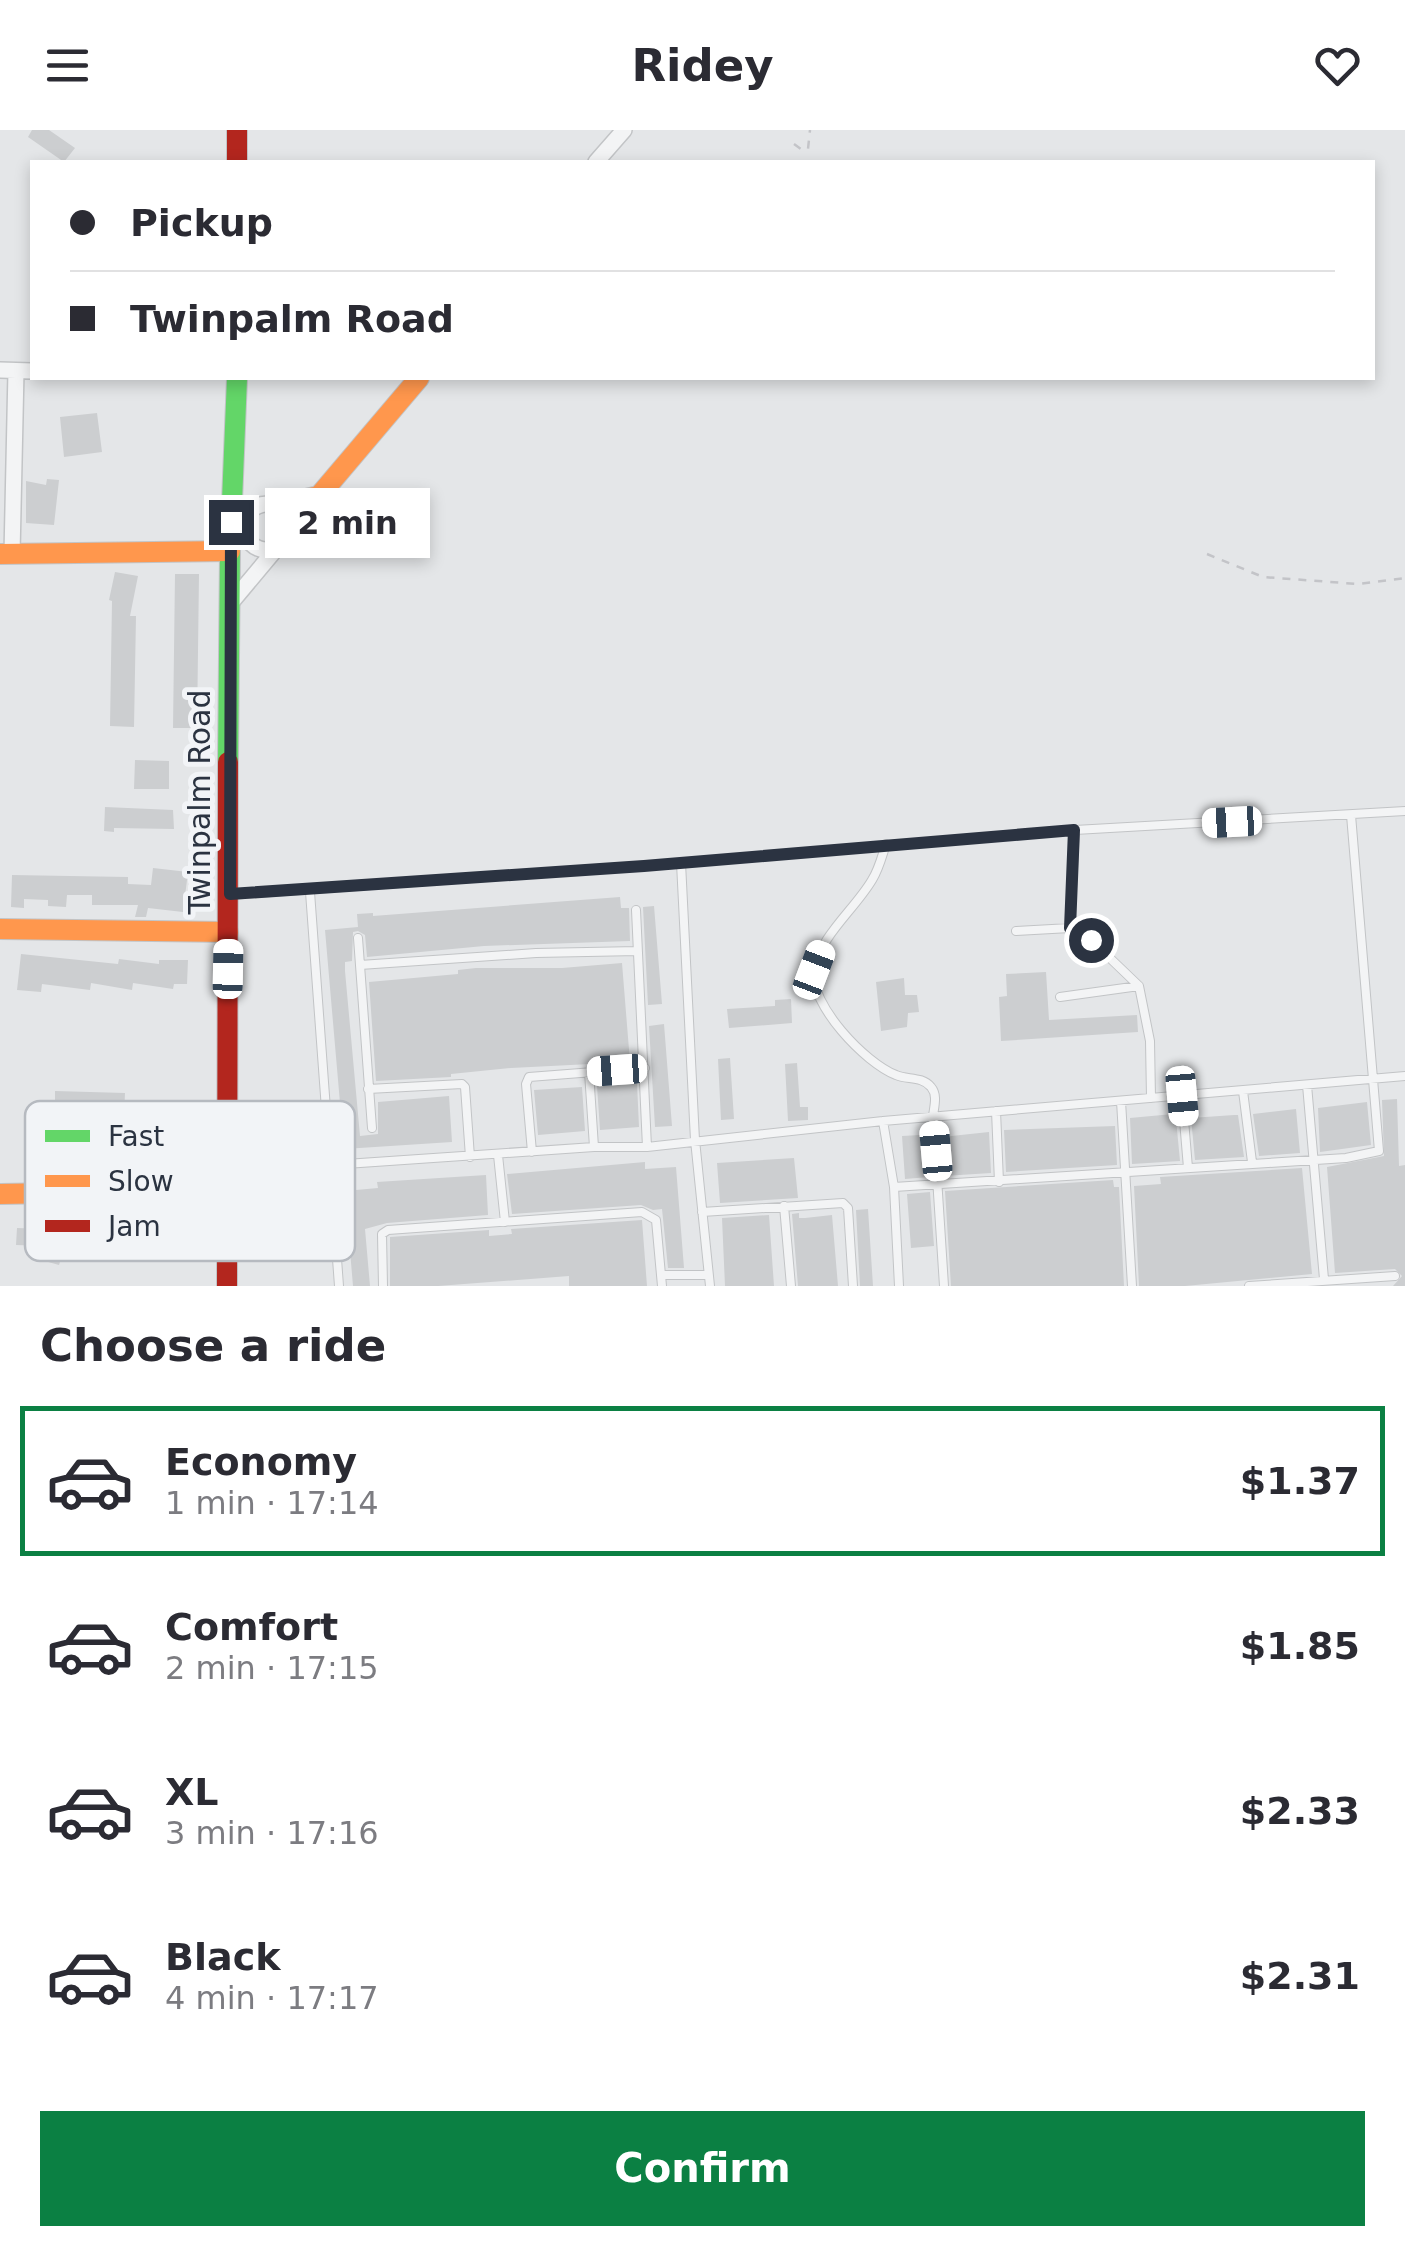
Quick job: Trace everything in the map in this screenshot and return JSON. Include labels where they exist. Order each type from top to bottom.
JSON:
[{"type":"main road","points":[[237,130],[237,160]]},
{"type":"main road","name":"Twinpalm Road","points":[[226,1101],[230,551],[237,380]]},
{"type":"main road","points":[[283,513],[319,496],[416,380]]},
{"type":"main road","points":[[6,554],[230,551]]},
{"type":"main road","points":[[0,929],[228,932]]},
{"type":"main road","points":[[0,1194],[25,1194]]},
{"type":"main road","name":"Twinpalm Road","points":[[226,1261],[227,1286]]},
{"type":"street","points":[[598,160],[624,130]]},
{"type":"street","points":[[6,554],[16,371]]},
{"type":"street","points":[[232,494],[254,508]]},
{"type":"street","points":[[230,604],[290,534],[283,513],[262,504],[245,519],[246,537],[256,547],[276,549]]},
{"type":"lane","points":[[230,894],[310,892],[1074,830],[1405,812]]},
{"type":"lane","points":[[894,1187],[1314,1160],[1379,1151],[1351,815]]},
{"type":"lane","points":[[1070,928],[1074,830]]},
{"type":"lane","points":[[886,844],[874,877],[824,946],[814,970],[815,989],[833,1019],[871,1060],[896,1076],[921,1079],[935,1094],[933,1116],[944,1286]]},
{"type":"lane","points":[[681,863],[696,1140],[710,1286]]},
{"type":"lane","points":[[310,892],[326,1101]]},
{"type":"lane","points":[[636,910],[647,1147]]},
{"type":"lane","points":[[1016,931],[1070,928],[1091,940],[1140,986],[1150,1041],[1151,1098]]},
{"type":"lane","points":[[358,938],[372,1128]]},
{"type":"lane","points":[[360,966],[638,951]]},
{"type":"lane","points":[[1060,996],[1140,986]]},
{"type":"lane","points":[[532,1152],[526,1084],[529,1078],[645,1068]]},
{"type":"lane","points":[[589,1072],[594,1147]]},
{"type":"lane","points":[[355,1164],[594,1147],[647,1147],[883,1120],[1405,1076]]},
{"type":"lane","points":[[368,1089],[462,1084],[470,1157]]},
{"type":"lane","points":[[1307,1086],[1324,1279]]},
{"type":"lane","points":[[1243,1090],[1252,1162]]},
{"type":"lane","points":[[1182,1096],[1188,1168]]},
{"type":"lane","points":[[1121,1101],[1132,1286]]},
{"type":"lane","points":[[996,1111],[999,1182]]},
{"type":"lane","points":[[883,1120],[894,1187],[899,1286]]},
{"type":"lane","points":[[498,1154],[505,1222]]},
{"type":"lane","points":[[702,1212],[844,1203],[848,1208],[853,1286]]},
{"type":"lane","points":[[784,1206],[791,1286]]},
{"type":"lane","points":[[383,1286],[380,1241],[388,1230],[642,1212],[656,1220],[662,1286]]},
{"type":"lane","points":[[337,1261],[339,1286]]},
{"type":"lane","points":[[662,1275],[708,1275]]},
{"type":"lane","points":[[1250,1286],[1396,1276]]},
{"type":"path","points":[[794,144],[808,148],[810,130]]},
{"type":"path","points":[[1207,554],[1262,577],[1358,584],[1405,578]]},
{"type":"building","points":[[32,130],[49,130],[75,148],[61,160],[28,137]]},
{"type":"building","points":[[97,413],[102,452],[64,457],[60,417]]},
{"type":"building","points":[[47,479],[59,480],[54,525],[26,523],[26,481],[46,485]]},
{"type":"building","points":[[115,572],[138,576],[130,616],[136,616],[134,727],[110,726],[109,600]]},
{"type":"building","points":[[175,574],[199,574],[197,728],[173,728]]},
{"type":"building","points":[[135,760],[169,761],[169,789],[134,789]]},
{"type":"building","points":[[105,807],[173,810],[174,829],[104,831]]},
{"type":"building","points":[[153,868],[188,872],[183,912],[148,908],[146,917],[135,917],[138,905],[92,905],[92,895],[67,895],[66,907],[48,906],[48,900],[24,899],[24,908],[11,907],[12,875],[128,877],[128,884],[151,885]]},
{"type":"building","points":[[620,897],[621,908],[629,908],[630,941],[484,946],[367,957],[365,935],[353,932],[352,961],[345,962],[345,971],[360,1136],[378,1134],[378,1102],[449,1096],[452,1142],[355,1148],[355,1101],[340,1101],[325,930],[358,927],[357,914],[373,916]]},
{"type":"building","points":[[654,906],[662,1004],[648,1005],[643,907]]},
{"type":"building","points":[[21,954],[118,964],[119,959],[159,964],[159,960],[188,960],[187,984],[174,984],[173,989],[133,983],[132,990],[91,983],[90,990],[42,984],[41,992],[17,990]]},
{"type":"building","points":[[622,963],[630,1062],[376,1081],[369,982],[458,974],[458,970],[476,968]]},
{"type":"building","points":[[1046,972],[1049,1020],[1137,1015],[1138,1032],[1001,1041],[999,997],[1007,996],[1006,974]]},
{"type":"building","points":[[904,978],[905,995],[917,995],[919,1012],[908,1013],[907,1027],[881,1031],[876,982]]},
{"type":"building","points":[[791,999],[792,1023],[729,1028],[727,1009],[775,1006],[775,1000]]},
{"type":"building","points":[[664,1024],[672,1126],[655,1127],[649,1026]]},
{"type":"building","points":[[730,1058],[734,1119],[721,1120],[718,1059]]},
{"type":"building","points":[[797,1063],[800,1107],[808,1107],[808,1120],[788,1121],[785,1064]]},
{"type":"building","points":[[631,1077],[631,1083],[637,1083],[639,1127],[600,1130],[597,1086],[614,1085],[614,1078]]},
{"type":"building","points":[[582,1087],[585,1131],[538,1135],[534,1090]]},
{"type":"building","points":[[55,1091],[125,1093],[125,1101],[55,1101]]},
{"type":"building","points":[[1397,1099],[1399,1166],[1405,1165],[1405,1286],[1393,1286],[1402,1276],[1395,1269],[1335,1273],[1327,1167],[1384,1156],[1382,1100]]},
{"type":"building","points":[[1367,1102],[1371,1145],[1320,1152],[1318,1108]]},
{"type":"building","points":[[1296,1109],[1300,1153],[1259,1156],[1253,1114]]},
{"type":"building","points":[[1173,1114],[1180,1161],[1132,1164],[1130,1118]]},
{"type":"building","points":[[1238,1115],[1244,1157],[1195,1160],[1191,1118]]},
{"type":"building","points":[[1115,1126],[1117,1165],[1006,1172],[1004,1130]]},
{"type":"building","points":[[989,1132],[991,1173],[944,1176],[942,1137]]},
{"type":"building","points":[[920,1135],[920,1139],[927,1138],[929,1177],[905,1179],[902,1136]]},
{"type":"building","points":[[794,1158],[798,1198],[720,1203],[717,1163]]},
{"type":"building","points":[[645,1162],[645,1169],[676,1167],[684,1268],[668,1268],[662,1209],[641,1205],[512,1214],[507,1174]]},
{"type":"building","points":[[1302,1168],[1312,1274],[1185,1286],[1139,1286],[1134,1186],[1161,1184],[1160,1177]]},
{"type":"building","points":[[486,1175],[488,1215],[387,1223],[365,1229],[370,1286],[353,1286],[355,1190],[378,1188],[377,1182]]},
{"type":"building","points":[[1113,1180],[1114,1187],[1119,1187],[1124,1286],[951,1286],[945,1191]]},
{"type":"building","points":[[930,1192],[934,1246],[911,1248],[907,1194]]},
{"type":"building","points":[[868,1209],[873,1286],[860,1286],[856,1210]]},
{"type":"building","points":[[799,1213],[799,1218],[832,1215],[838,1286],[798,1286],[792,1214]]},
{"type":"building","points":[[769,1215],[774,1286],[725,1286],[722,1218]]},
{"type":"building","points":[[642,1220],[647,1286],[569,1286],[569,1276],[390,1286],[390,1237],[489,1230],[489,1236],[512,1234],[511,1229]]},
{"type":"building","points":[[17,1228],[25,1228],[25,1245],[16,1245]]},
{"type":"traffic: fast","points":[[228,762],[237,380]]},
{"type":"traffic: slow","points":[[276,506],[319,496],[417,380]]},
{"type":"traffic: slow","points":[[0,554],[230,551]]},
{"type":"traffic: slow","points":[[0,929],[228,932]]},
{"type":"traffic: slow","points":[[0,1194],[25,1194]]},
{"type":"traffic: jam","points":[[237,130],[237,160]]},
{"type":"traffic: jam","points":[[227,1101],[228,762]]},
{"type":"traffic: jam","points":[[227,1261],[227,1286]]},
{"type":"route","points":[[231,522],[230,894],[310,892],[1074,830],[1070,928],[1091,940]]}]
